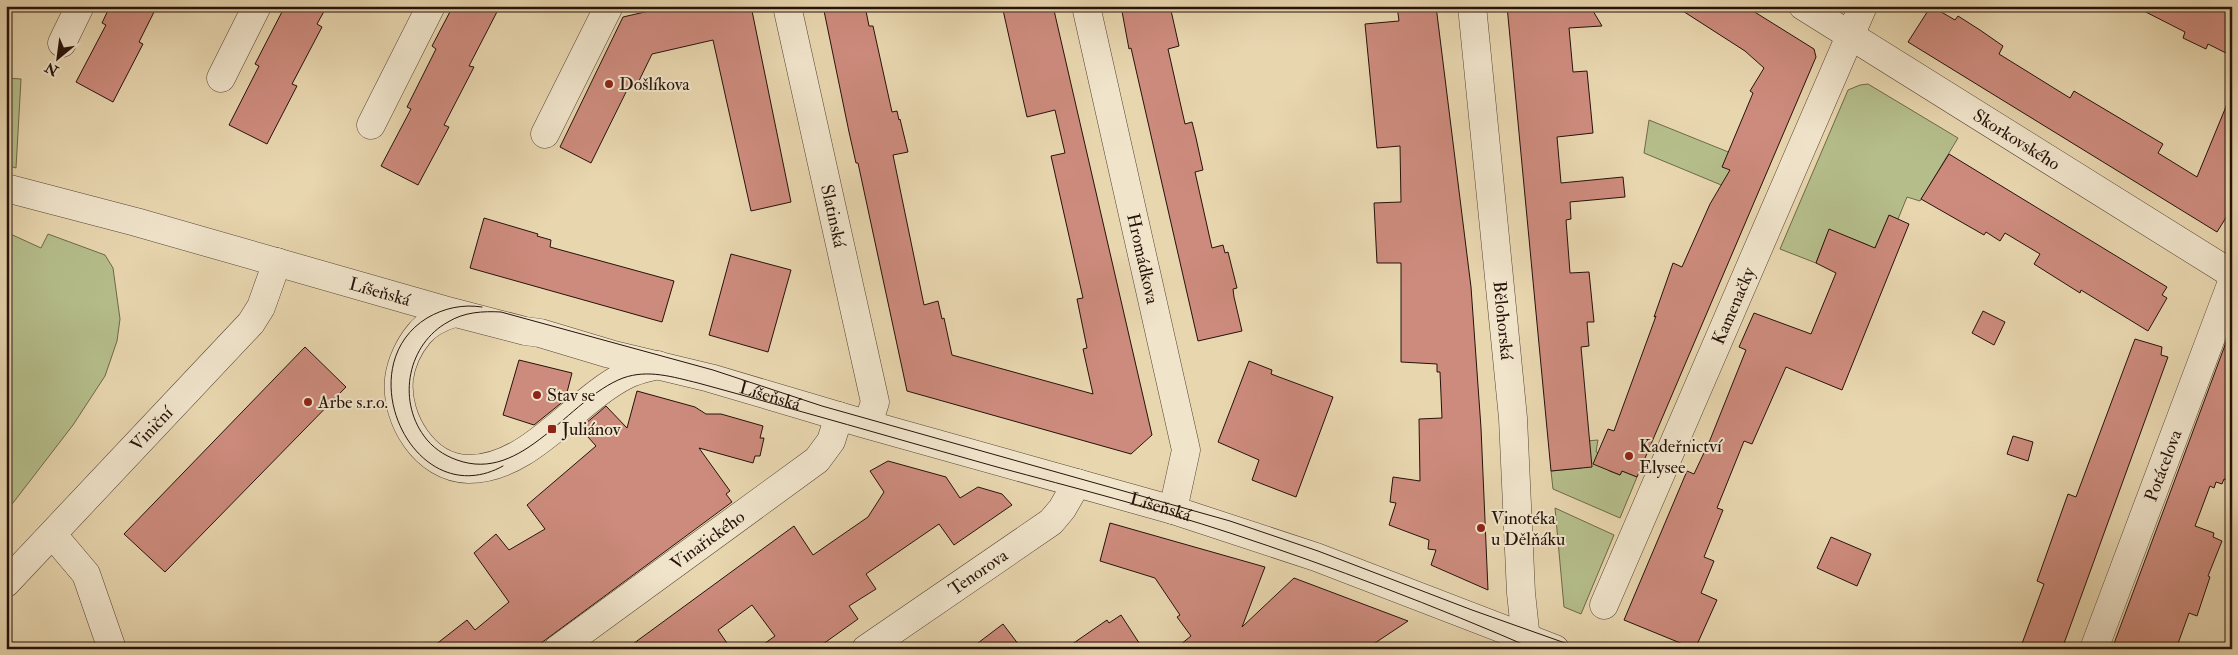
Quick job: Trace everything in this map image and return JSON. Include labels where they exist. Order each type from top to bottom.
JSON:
[{"type":"street","points":[[62,44],[80,6]]},
{"type":"street","points":[[222,78],[257,6]]},
{"type":"street","points":[[371,125],[431,6]]},
{"type":"street","points":[[545,134],[609,6]]},
{"type":"street","name":"Slatinská","points":[[787,6],[875,402],[868,424]]},
{"type":"street","name":"Hromádkova","points":[[1086,6],[1186,450],[1173,510]]},
{"type":"street","name":"Bělohorská","points":[[1472,6],[1513,418],[1526,643]]},
{"type":"street","name":"Skorkovského","points":[[1802,6],[2232,274]]},
{"type":"street","name":"Kamenačky","points":[[1604,605],[1863,6]]},
{"type":"street","name":"Líšeňská","points":[[6,188],[136,222],[454,312],[525,331],[540,333],[610,354],[710,378],[1173,510],[1316,557],[1526,643],[1555,649]]},
{"type":"street","name":"Viniční","points":[[6,583],[251,323],[261,307],[277,262]]},
{"type":"street","name":"Potácelova","points":[[2094,649],[2232,282]]},
{"type":"street","points":[[454,312],[438,319],[419,334],[402,363],[399,381],[405,417],[414,437],[434,456],[457,468],[484,468],[509,460],[605,387],[626,375],[658,365]]},
{"type":"street","name":"Vinařického","points":[[575,644],[817,460],[831,441],[839,416]]},
{"type":"street","name":"Tenorova","points":[[866,649],[1051,522],[1062,509],[1077,483]]},
{"type":"street","points":[[53,535],[86,574],[112,649]]},
{"type":"green space","points":[[6,78],[21,79],[16,168],[6,165]]},
{"type":"green space","points":[[1868,84],[1958,138],[1920,201],[1907,197],[1898,219],[1889,216],[1873,252],[1868,245],[1829,230],[1816,263],[1780,249],[1848,90]]},
{"type":"green space","points":[[1649,120],[1768,168],[1755,199],[1644,153]]},
{"type":"green space","points":[[6,232],[41,248],[48,234],[105,255],[113,268],[120,319],[117,341],[105,376],[73,425],[6,512]]},
{"type":"green space","points":[[1598,440],[1596,452],[1614,460],[1609,471],[1620,475],[1622,471],[1637,477],[1620,518],[1553,489],[1551,471],[1582,468],[1581,456],[1586,441]]},
{"type":"green space","points":[[1555,508],[1614,535],[1581,614],[1564,607]]},
{"type":"building","points":[[110,6],[157,6],[139,42],[143,44],[113,102],[76,82],[106,25],[102,23]]},
{"type":"building","points":[[285,6],[327,6],[317,24],[322,27],[292,84],[297,86],[267,144],[229,125],[259,66],[255,64]]},
{"type":"building","points":[[453,6],[500,6],[469,66],[474,67],[444,125],[449,127],[418,185],[381,166],[411,109],[407,107],[436,49],[432,46]]},
{"type":"building","points":[[671,6],[751,6],[791,202],[751,211],[713,40],[652,54],[636,87],[630,84],[591,163],[560,147],[623,17]]},
{"type":"building","points":[[823,6],[865,6],[869,26],[873,26],[892,112],[897,111],[908,152],[893,155],[924,305],[938,301],[942,319],[944,318],[952,355],[1093,394],[1083,349],[1087,348],[1077,299],[1083,298],[1051,156],[1065,153],[1055,110],[1027,117],[1003,10],[1017,6],[1053,6],[1152,435],[1131,454],[907,391]]},
{"type":"building","points":[[1121,6],[1170,6],[1179,46],[1168,49],[1185,124],[1192,122],[1196,138],[1203,170],[1195,172],[1212,248],[1223,245],[1225,253],[1228,252],[1237,288],[1233,289],[1242,331],[1198,341],[1131,48],[1129,49]]},
{"type":"building","points":[[1397,6],[1436,6],[1471,287],[1481,428],[1488,590],[1431,565],[1436,550],[1428,549],[1429,540],[1389,525],[1396,503],[1390,502],[1393,477],[1420,481],[1419,419],[1442,418],[1440,372],[1437,372],[1437,364],[1401,362],[1401,263],[1377,263],[1374,203],[1401,202],[1400,146],[1377,148],[1365,24],[1399,21]]},
{"type":"building","points":[[1507,6],[1590,6],[1602,26],[1569,28],[1573,72],[1587,71],[1593,133],[1557,137],[1561,183],[1623,177],[1625,197],[1570,202],[1571,219],[1566,220],[1570,273],[1589,272],[1594,322],[1587,322],[1589,346],[1581,347],[1592,467],[1551,471]]},
{"type":"building","points":[[1675,6],[1745,6],[1814,49],[1816,57],[1637,477],[1622,471],[1620,475],[1593,464],[1608,429],[1614,431],[1656,316],[1654,317],[1673,263],[1682,267],[1710,204],[1730,170],[1722,167],[1753,93],[1750,91],[1764,68],[1745,51]]},
{"type":"building","points":[[1931,6],[1955,20],[1958,16],[1980,30],[2003,46],[1999,54],[2070,98],[2074,91],[2163,144],[2158,153],[2197,177],[2232,92],[2232,208],[2217,232],[1908,42]]},
{"type":"building","points":[[2134,6],[2218,6],[2232,13],[2232,56],[2208,44],[2206,49],[2183,38],[2185,32]]},
{"type":"building","points":[[1949,154],[2167,287],[2162,295],[2167,298],[2148,331],[2081,290],[2080,293],[2034,264],[2040,254],[2005,233],[2000,241],[1986,232],[1984,235],[1921,199]]},
{"type":"building","points":[[1889,215],[1909,224],[1842,390],[1786,367],[1752,444],[1744,441],[1717,508],[1723,510],[1704,557],[1714,561],[1701,593],[1717,600],[1695,649],[1624,620],[1687,471],[1694,474],[1710,440],[1746,350],[1739,347],[1754,313],[1811,334],[1836,273],[1816,263],[1829,229],[1875,248]]},
{"type":"building","points":[[484,218],[538,234],[537,236],[551,240],[550,247],[674,281],[662,322],[470,268]]},
{"type":"building","points":[[731,254],[791,270],[768,352],[709,335]]},
{"type":"building","points":[[1983,311],[2005,322],[1994,345],[1972,333]]},
{"type":"building","points":[[2231,329],[2232,466],[2227,480],[2224,479],[2222,484],[2216,482],[2214,488],[2210,486],[2195,526],[2214,533],[2213,537],[2222,541],[2208,576],[2210,577],[2197,616],[2189,613],[2176,649],[2112,649]]},
{"type":"building","points":[[2135,339],[2162,347],[2161,355],[2168,357],[2062,649],[2020,649],[2044,584],[2037,581],[2068,494],[2076,497]]},
{"type":"building","points":[[305,347],[346,387],[165,572],[124,534]]},
{"type":"building","name":"Stav se","points":[[519,360],[572,373],[565,400],[534,425],[503,415]]},
{"type":"building","points":[[1249,361],[1272,370],[1271,374],[1333,397],[1296,497],[1252,480],[1259,460],[1218,442]]},
{"type":"building","points":[[637,391],[695,407],[706,414],[721,414],[763,426],[760,438],[764,438],[760,456],[755,456],[753,463],[699,448],[730,491],[726,494],[732,502],[533,649],[430,649],[467,620],[475,630],[509,602],[474,553],[496,534],[509,550],[545,529],[527,505],[596,446],[580,428],[606,406],[627,428]]},
{"type":"building","points":[[2013,436],[2033,442],[2028,461],[2007,454]]},
{"type":"building","points":[[888,461],[946,477],[960,498],[978,487],[1002,494],[1012,505],[954,545],[939,524],[866,574],[876,589],[849,606],[858,619],[816,649],[757,649],[775,636],[752,605],[718,630],[731,649],[626,649],[794,526],[813,555],[868,517],[884,492],[870,471]]},
{"type":"building","points":[[1110,523],[1265,567],[1242,627],[1294,578],[1408,621],[1366,649],[1175,649],[1191,636],[1177,617],[1180,615],[1155,578],[1100,561]]},
{"type":"building","points":[[1831,537],[1871,554],[1857,586],[1817,568]]},
{"type":"building","points":[[1121,615],[1143,649],[1065,649],[1107,620],[1109,623]]},
{"type":"building","points":[[1003,624],[1022,649],[970,649]]},
{"type":"tram line","points":[[482,307],[461,307],[440,312],[427,318],[403,341],[392,369],[392,400],[402,429],[419,454],[443,471],[471,476],[503,466]]},
{"type":"tram line","points":[[1534,649],[1307,559],[1201,524],[670,376],[642,374],[623,378],[583,403],[544,436],[524,450],[503,460],[481,464],[457,460],[431,444],[416,421],[411,406],[409,389],[411,373],[416,358],[424,344],[434,332],[448,322],[460,316],[474,313],[501,312],[713,370],[822,406],[1230,521],[1318,551],[1472,610],[1582,649]]},
{"type":"place","name":"Došlíkova","points":[[609,84]]},
{"type":"place","name":"Stav se","points":[[537,395]]},
{"type":"place","name":"Arbe s.r.o.","points":[[308,402]]},
{"type":"place","name":"Juliánov","points":[[552,429]]},
{"type":"place","name":"Kadeřnictví Elysee","points":[[1629,456]]},
{"type":"place","name":"Vinotéka u Dělňáku","points":[[1481,528]]}]
